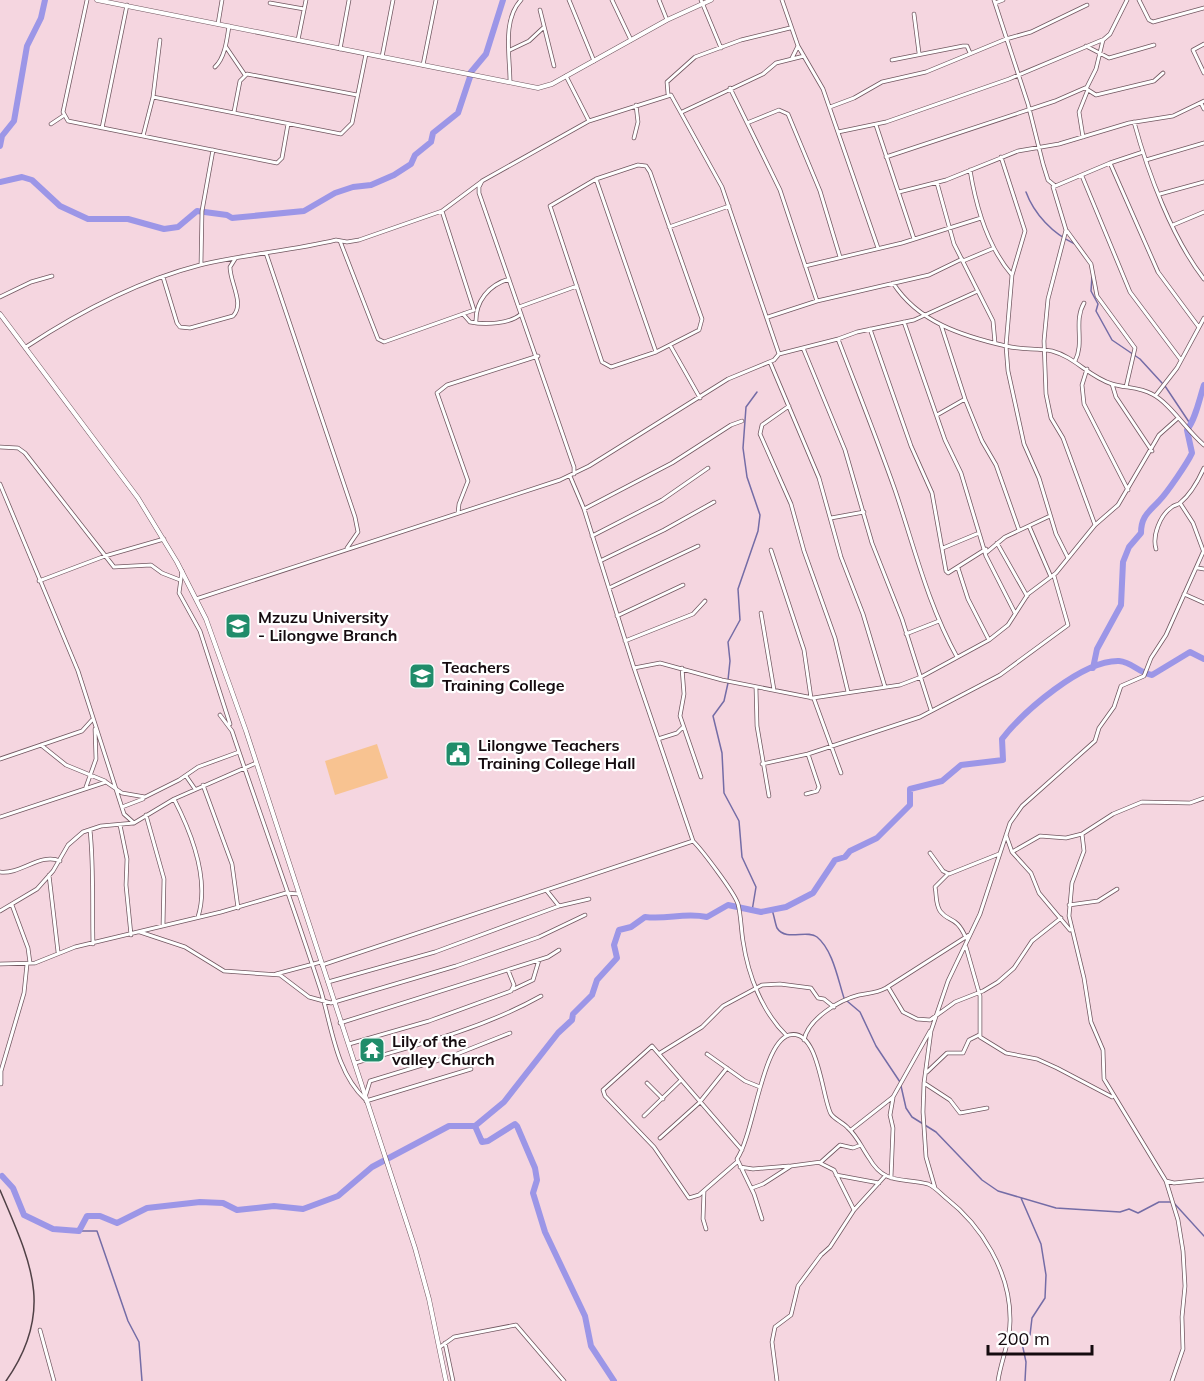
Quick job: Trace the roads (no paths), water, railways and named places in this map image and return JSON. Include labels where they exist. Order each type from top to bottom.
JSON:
[{"type":"main road","points":[[97,0],[510,84],[542,87],[701,2],[711,0]]},
{"type":"main road","points":[[0,314],[121,473],[164,539],[196,599],[215,643],[420,1264],[446,1381]]},
{"type":"street","points":[[51,124],[63,116],[87,0]]},
{"type":"street","points":[[218,24],[222,0]]},
{"type":"street","points":[[285,6],[286,0]]},
{"type":"street","points":[[298,40],[306,0]]},
{"type":"street","points":[[340,49],[350,0]]},
{"type":"street","points":[[382,57],[393,0]]},
{"type":"street","points":[[423,65],[436,0]]},
{"type":"street","points":[[510,84],[508,34],[512,16],[521,0]]},
{"type":"street","points":[[569,0],[594,61]]},
{"type":"street","points":[[612,0],[631,40]]},
{"type":"street","points":[[659,0],[667,20]]},
{"type":"street","points":[[782,0],[798,46],[821,83],[878,248]]},
{"type":"street","points":[[1003,0],[994,2],[1030,110],[1048,180],[1054,185]]},
{"type":"street","points":[[838,132],[876,125],[1017,75],[1103,40],[1110,34],[1127,0]]},
{"type":"street","points":[[1139,0],[1149,20],[1153,22],[1204,8]]},
{"type":"street","points":[[701,2],[721,48]]},
{"type":"street","points":[[270,3],[304,9]]},
{"type":"street","points":[[102,128],[127,5]]},
{"type":"street","points":[[830,107],[854,98],[882,82],[926,72],[1006,39],[1031,32],[1087,5]]},
{"type":"street","points":[[540,10],[554,66]]},
{"type":"street","points":[[914,14],[919,53]]},
{"type":"street","points":[[215,67],[220,63],[229,26]]},
{"type":"street","points":[[668,94],[667,82],[692,58],[746,38],[791,27]]},
{"type":"street","points":[[510,50],[529,41],[543,28]]},
{"type":"street","points":[[143,136],[153,97],[160,40]]},
{"type":"street","points":[[1083,137],[1079,112],[1094,75],[1103,40]]},
{"type":"street","points":[[1204,44],[1194,50],[1204,73]]},
{"type":"street","points":[[226,45],[245,75]]},
{"type":"street","points":[[1086,46],[1109,58],[1154,45]]},
{"type":"street","points":[[790,59],[798,46]]},
{"type":"street","points":[[892,60],[963,46],[967,46],[970,53]]},
{"type":"street","points":[[153,97],[333,134],[345,132],[352,123],[366,54]]},
{"type":"street","points":[[682,112],[763,74],[776,63],[804,56]]},
{"type":"street","points":[[886,157],[1086,90],[1096,95],[1154,81],[1163,73]]},
{"type":"street","points":[[234,112],[240,81],[245,75],[256,74],[357,95]]},
{"type":"street","points":[[566,76],[589,121]]},
{"type":"street","points":[[730,88],[780,190],[817,301]]},
{"type":"street","points":[[26,347],[119,294],[201,265],[340,241],[359,240],[442,211],[483,181],[589,121],[668,94],[675,98],[713,168],[729,206],[779,354]]},
{"type":"street","points":[[899,192],[937,183],[1001,157],[1134,122],[1173,116],[1202,102],[1204,109]]},
{"type":"street","points":[[634,138],[638,118],[636,105]]},
{"type":"street","points":[[747,123],[779,110],[786,112],[820,190],[840,257]]},
{"type":"street","points":[[63,116],[68,121],[279,162],[282,158],[288,124]]},
{"type":"street","points":[[1134,122],[1143,152],[1172,225],[1183,249],[1204,279]]},
{"type":"street","points":[[876,125],[914,239]]},
{"type":"street","points":[[1146,160],[1204,143]]},
{"type":"street","points":[[201,265],[202,211],[213,150]]},
{"type":"street","points":[[1054,185],[1143,152]]},
{"type":"street","points":[[1001,157],[1025,230],[1012,275],[1006,346],[1016,414],[1050,516],[1068,558]]},
{"type":"street","points":[[1110,163],[1158,272],[1198,326]]},
{"type":"street","points":[[638,165],[646,166],[669,226],[702,323],[699,330],[656,352],[615,367],[602,362],[550,206],[596,179],[638,165]]},
{"type":"street","points":[[970,170],[981,218],[994,248],[1012,275]]},
{"type":"street","points":[[1082,175],[1130,292],[1181,360]]},
{"type":"street","points":[[596,179],[656,352]]},
{"type":"street","points":[[483,181],[479,187],[479,193],[538,356],[574,466],[572,475],[617,616],[693,841],[717,870],[738,903],[747,965],[757,988],[779,1027],[787,1036]]},
{"type":"street","points":[[1160,194],[1204,182]]},
{"type":"street","points":[[937,183],[950,229],[962,260],[993,321],[995,343]]},
{"type":"street","points":[[1054,185],[1054,195],[1066,230],[1089,261],[1097,296],[1135,348],[1126,387]]},
{"type":"street","points":[[669,226],[729,206]]},
{"type":"street","points":[[340,241],[380,341],[474,310],[475,307],[442,211]]},
{"type":"street","points":[[1172,225],[1204,212]]},
{"type":"street","points":[[805,266],[914,239],[981,218]]},
{"type":"street","points":[[1066,230],[1050,288],[1044,350],[1049,414],[1063,438],[1095,525]]},
{"type":"street","points":[[768,317],[817,301],[929,275],[994,248]]},
{"type":"street","points":[[266,254],[355,516],[358,532],[346,550]]},
{"type":"street","points":[[163,278],[177,322],[184,329],[190,328],[233,316],[236,313],[238,302],[230,267],[235,259]]},
{"type":"street","points":[[0,297],[31,282],[52,276]]},
{"type":"street","points":[[476,323],[476,311],[488,290],[499,282],[509,279]]},
{"type":"street","points":[[894,283],[905,301],[923,317],[941,325],[1006,346],[1044,350],[1075,361],[1112,384],[1155,396],[1168,405],[1177,419],[1204,445]]},
{"type":"street","points":[[519,307],[577,286]]},
{"type":"street","points":[[196,599],[572,475],[738,374],[770,362],[779,354],[923,317],[978,291]]},
{"type":"street","points":[[1075,361],[1079,349],[1079,317],[1084,303]]},
{"type":"street","points":[[463,314],[470,322],[476,323],[513,320],[522,313]]},
{"type":"street","points":[[1155,396],[1181,360],[1204,318]]},
{"type":"street","points":[[904,322],[945,440],[961,473],[979,533],[1015,614]]},
{"type":"street","points":[[941,325],[965,399],[982,441],[996,465],[1019,530]]},
{"type":"street","points":[[870,329],[911,446],[932,493],[947,572],[958,568],[1019,530],[1050,516]]},
{"type":"street","points":[[838,339],[896,492],[918,567],[939,621],[957,657]]},
{"type":"street","points":[[670,345],[700,398]]},
{"type":"street","points":[[803,348],[845,450],[931,710]]},
{"type":"street","points":[[458,513],[468,481],[437,393],[447,385],[538,356]]},
{"type":"street","points":[[770,362],[815,466],[841,557],[859,602],[885,687]]},
{"type":"street","points":[[1087,369],[1082,385],[1084,404],[1128,490]]},
{"type":"street","points":[[1112,384],[1116,397],[1152,451]]},
{"type":"street","points":[[937,415],[965,399]]},
{"type":"street","points":[[789,406],[762,425],[760,434],[791,504],[807,561],[835,638],[848,692]]},
{"type":"street","points":[[634,668],[654,663],[682,668],[756,688],[812,698],[885,687],[921,677],[989,640],[1008,626],[1027,596],[1053,576],[1095,525],[1118,505],[1162,431],[1177,419]]},
{"type":"street","points":[[584,509],[672,463],[731,425],[742,421]]},
{"type":"street","points":[[0,447],[18,448],[25,453],[114,567],[151,565],[162,573],[180,580]]},
{"type":"street","points":[[592,536],[662,500],[708,468]]},
{"type":"street","points":[[1156,549],[1154,540],[1160,524],[1171,508],[1180,503],[1204,468]]},
{"type":"street","points":[[0,484],[70,651],[126,818],[134,823]]},
{"type":"street","points":[[600,561],[664,530],[714,501]]},
{"type":"street","points":[[891,1179],[893,1128],[890,1115],[893,1097],[933,1026],[952,970],[980,914],[1006,834],[1022,806],[1095,741],[1099,728],[1114,707],[1121,686],[1144,676],[1198,568],[1204,550],[1193,523],[1180,503]]},
{"type":"street","points":[[831,519],[864,512]]},
{"type":"street","points":[[762,764],[807,754],[920,717],[1000,675],[1068,625],[1053,576],[1029,526]]},
{"type":"street","points":[[943,548],[979,533]]},
{"type":"street","points":[[39,581],[105,556],[164,539]]},
{"type":"street","points":[[997,543],[1027,596]]},
{"type":"street","points":[[609,588],[698,546]]},
{"type":"street","points":[[771,550],[804,650],[812,698],[841,773]]},
{"type":"street","points":[[958,568],[968,600],[989,640]]},
{"type":"street","points":[[1198,568],[1204,569]]},
{"type":"street","points":[[182,572],[178,593],[204,641],[243,767],[342,1062],[356,1092],[366,1100]]},
{"type":"street","points":[[617,616],[683,585]]},
{"type":"street","points":[[1184,593],[1187,597],[1204,603]]},
{"type":"street","points":[[625,641],[693,614],[705,601]]},
{"type":"street","points":[[761,613],[774,690]]},
{"type":"street","points":[[906,634],[939,621]]},
{"type":"street","points":[[682,668],[684,694],[680,712],[701,777]]},
{"type":"street","points":[[756,688],[762,764],[769,796]]},
{"type":"street","points":[[220,715],[232,731]]},
{"type":"street","points":[[0,759],[81,731],[93,719]]},
{"type":"street","points":[[85,788],[92,776],[96,746],[93,719]]},
{"type":"street","points":[[658,740],[677,733],[683,727]]},
{"type":"street","points":[[41,745],[66,765],[106,782],[117,790],[137,798],[146,797]]},
{"type":"street","points":[[122,807],[186,776],[198,767],[239,752]]},
{"type":"street","points":[[806,794],[817,791],[819,788],[807,754]]},
{"type":"street","points":[[0,912],[37,889],[50,876],[68,844],[76,836],[90,830],[134,823],[174,799],[256,763]]},
{"type":"street","points":[[186,776],[195,789]]},
{"type":"street","points":[[0,817],[106,782]]},
{"type":"street","points":[[203,785],[229,855],[235,878],[238,908]]},
{"type":"street","points":[[1012,852],[1040,836],[1066,838],[1082,834],[1135,804],[1150,801],[1190,803],[1204,798]]},
{"type":"street","points":[[174,799],[186,825],[200,868],[202,907],[198,918]]},
{"type":"street","points":[[146,815],[153,831],[164,879],[163,926]]},
{"type":"street","points":[[120,825],[126,852],[130,934]]},
{"type":"street","points":[[90,830],[93,866],[91,881],[93,944]]},
{"type":"street","points":[[1006,834],[1012,852],[1030,873],[1044,900],[1071,932]]},
{"type":"street","points":[[1082,834],[1084,851],[1075,874],[1069,905],[1071,932],[1084,978],[1091,1022],[1103,1050],[1104,1079],[1113,1098],[1138,1132],[1166,1181],[1178,1220],[1185,1286],[1182,1317],[1184,1349],[1172,1381]]},
{"type":"street","points":[[275,974],[321,963],[693,841]]},
{"type":"street","points":[[930,853],[947,874]]},
{"type":"street","points":[[966,938],[958,923],[943,914],[936,901],[935,888],[947,874],[999,854]]},
{"type":"street","points":[[0,872],[20,869],[45,859],[53,858],[60,861]]},
{"type":"street","points":[[50,876],[58,952]]},
{"type":"street","points":[[1069,905],[1098,901],[1117,889]]},
{"type":"street","points":[[546,891],[559,906]]},
{"type":"street","points":[[0,964],[29,964],[58,952],[238,908],[286,893],[299,894]]},
{"type":"street","points":[[327,982],[435,952],[559,906],[589,899]]},
{"type":"street","points":[[1,1084],[1,1071],[24,993],[29,964],[28,948],[12,906]]},
{"type":"street","points":[[140,932],[185,947],[224,971],[275,974],[284,977],[309,997],[334,1003],[456,966],[539,937],[585,915]]},
{"type":"street","points":[[888,987],[897,1004],[908,1015],[927,1020],[955,1002],[979,993],[1009,973],[1032,941],[1061,918]]},
{"type":"street","points":[[742,1150],[652,1046],[604,1088],[603,1093],[654,1147],[689,1198],[693,1198],[737,1162],[742,1150],[769,1060],[779,1042],[787,1036],[806,1030],[834,1007],[857,996],[872,994],[888,987],[970,934]]},
{"type":"street","points":[[965,945],[979,993],[979,1035]]},
{"type":"street","points":[[340,1023],[539,960],[559,950]]},
{"type":"street","points":[[347,1045],[429,1021],[513,990],[533,980],[539,960]]},
{"type":"street","points":[[508,970],[513,990]]},
{"type":"street","points":[[659,1053],[702,1027],[723,1006],[771,983],[811,988],[818,998],[824,999],[834,1007]]},
{"type":"street","points":[[353,1064],[450,1036],[527,1006],[541,996]]},
{"type":"street","points":[[933,1026],[925,1073],[923,1112],[926,1157],[935,1188]]},
{"type":"street","points":[[804,1040],[806,1030]]},
{"type":"street","points":[[366,1100],[370,1081],[454,1056],[510,1033]]},
{"type":"street","points":[[794,1035],[804,1040],[820,1066],[831,1115],[851,1130],[872,1163],[891,1179],[928,1184],[935,1188],[968,1216],[989,1247],[1004,1278],[1010,1328],[998,1381]]},
{"type":"street","points":[[979,1035],[1006,1053],[1045,1063],[1113,1098]]},
{"type":"street","points":[[925,1073],[947,1053],[963,1053],[969,1040],[979,1035]]},
{"type":"street","points":[[707,1054],[745,1081],[760,1087]]},
{"type":"street","points":[[660,1138],[699,1103],[727,1068]]},
{"type":"street","points":[[366,1100],[471,1069]]},
{"type":"street","points":[[644,1116],[680,1081]]},
{"type":"street","points":[[647,1083],[663,1099]]},
{"type":"street","points":[[924,1083],[947,1097],[960,1113],[987,1108]]},
{"type":"street","points":[[851,1130],[893,1097]]},
{"type":"street","points":[[818,1162],[840,1145],[853,1148],[861,1145]]},
{"type":"street","points":[[737,1162],[752,1188],[762,1220]]},
{"type":"street","points":[[740,1167],[753,1169],[818,1162],[829,1165],[854,1210]]},
{"type":"street","points":[[752,1188],[763,1184],[791,1166]]},
{"type":"street","points":[[836,1174],[879,1183]]},
{"type":"street","points":[[777,1381],[772,1342],[775,1327],[791,1314],[798,1286],[854,1210],[885,1176]]},
{"type":"street","points":[[1166,1181],[1174,1183],[1204,1180]]},
{"type":"street","points":[[704,1189],[703,1219],[706,1229]]},
{"type":"street","points":[[440,1347],[458,1336],[516,1325],[564,1381]]},
{"type":"street","points":[[40,1330],[54,1381]]},
{"type":"street","points":[[445,1343],[453,1381]]},
{"type":"waterway","points":[[0,146],[2,136],[14,121],[27,46],[41,18],[45,0]]},
{"type":"waterway","points":[[471,72],[486,54],[503,0]]},
{"type":"waterway","points":[[0,182],[22,177],[32,180],[60,206],[88,219],[128,219],[164,229],[178,227],[197,211],[227,215],[232,218],[304,211],[335,193],[353,187],[371,185],[394,175],[411,164],[415,155],[431,142],[433,133],[458,113],[470,77]]},
{"type":"waterway","points":[[1026,192],[1034,208],[1045,222],[1059,235],[1075,244]]},
{"type":"waterway","points":[[1092,276],[1091,291],[1098,304],[1096,311],[1112,340],[1140,359],[1162,383]]},
{"type":"waterway","points":[[1093,668],[1097,649],[1121,605],[1123,562],[1129,547],[1141,533],[1142,522],[1146,515],[1167,491],[1192,453],[1187,430],[1195,414],[1204,385]]},
{"type":"waterway","points":[[1165,386],[1191,425]]},
{"type":"waterway","points":[[728,680],[730,661],[728,642],[740,620],[738,589],[758,531],[760,515],[747,477],[743,448],[746,407],[757,392]]},
{"type":"waterway","points":[[2,1176],[13,1188],[24,1215],[53,1229],[79,1231],[87,1216],[100,1216],[117,1223],[147,1208],[200,1202],[223,1203],[237,1210],[274,1206],[303,1209],[338,1196],[372,1167],[449,1126],[475,1126],[504,1102],[558,1033],[572,1020],[573,1014],[592,995],[597,980],[617,958],[614,945],[619,930],[631,927],[645,917],[691,915],[707,917],[728,905],[761,912],[786,907],[813,893],[835,860],[845,857],[850,851],[877,838],[910,805],[910,789],[942,781],[961,765],[1003,760],[1002,739],[1038,702],[1071,678],[1104,663],[1124,662],[1152,675],[1190,652],[1204,659]]},
{"type":"waterway","points":[[728,683],[724,701],[713,716],[722,753],[724,793],[739,821],[742,857],[756,887],[752,911]]},
{"type":"waterway","points":[[772,910],[777,928],[781,932],[791,935],[813,935],[823,943],[834,966],[844,998]]},
{"type":"waterway","points":[[847,1001],[860,1012],[876,1046],[900,1082]]},
{"type":"waterway","points":[[901,1086],[906,1108],[912,1117],[936,1132],[982,1180],[998,1191],[1056,1208],[1120,1212],[1129,1209],[1138,1213],[1159,1202],[1173,1202],[1204,1236]]},
{"type":"waterway","points":[[475,1126],[482,1142],[488,1141],[515,1124],[517,1126],[535,1168],[537,1180],[533,1193],[545,1232],[585,1316],[591,1346],[614,1381]]},
{"type":"waterway","points":[[1021,1198],[1041,1244],[1046,1275],[1045,1298],[1032,1318],[1030,1335],[1022,1343],[1026,1362],[1025,1381]]},
{"type":"waterway","points":[[79,1231],[97,1231],[128,1321],[139,1342],[142,1381]]},
{"type":"railway","points":[[0,1190],[28,1263],[33,1286],[34,1308],[30,1331],[21,1355],[6,1381]]},
{"type":"place","name":"Mzuzu University - Lilongwe Branch","points":[[238,626]]},
{"type":"place","name":"Teachers Training College","points":[[422,676]]},
{"type":"place","name":"Lilongwe Teachers Training College Hall","points":[[458,754]]},
{"type":"place","name":"Lily of the valley Church","points":[[372,1050]]}]
